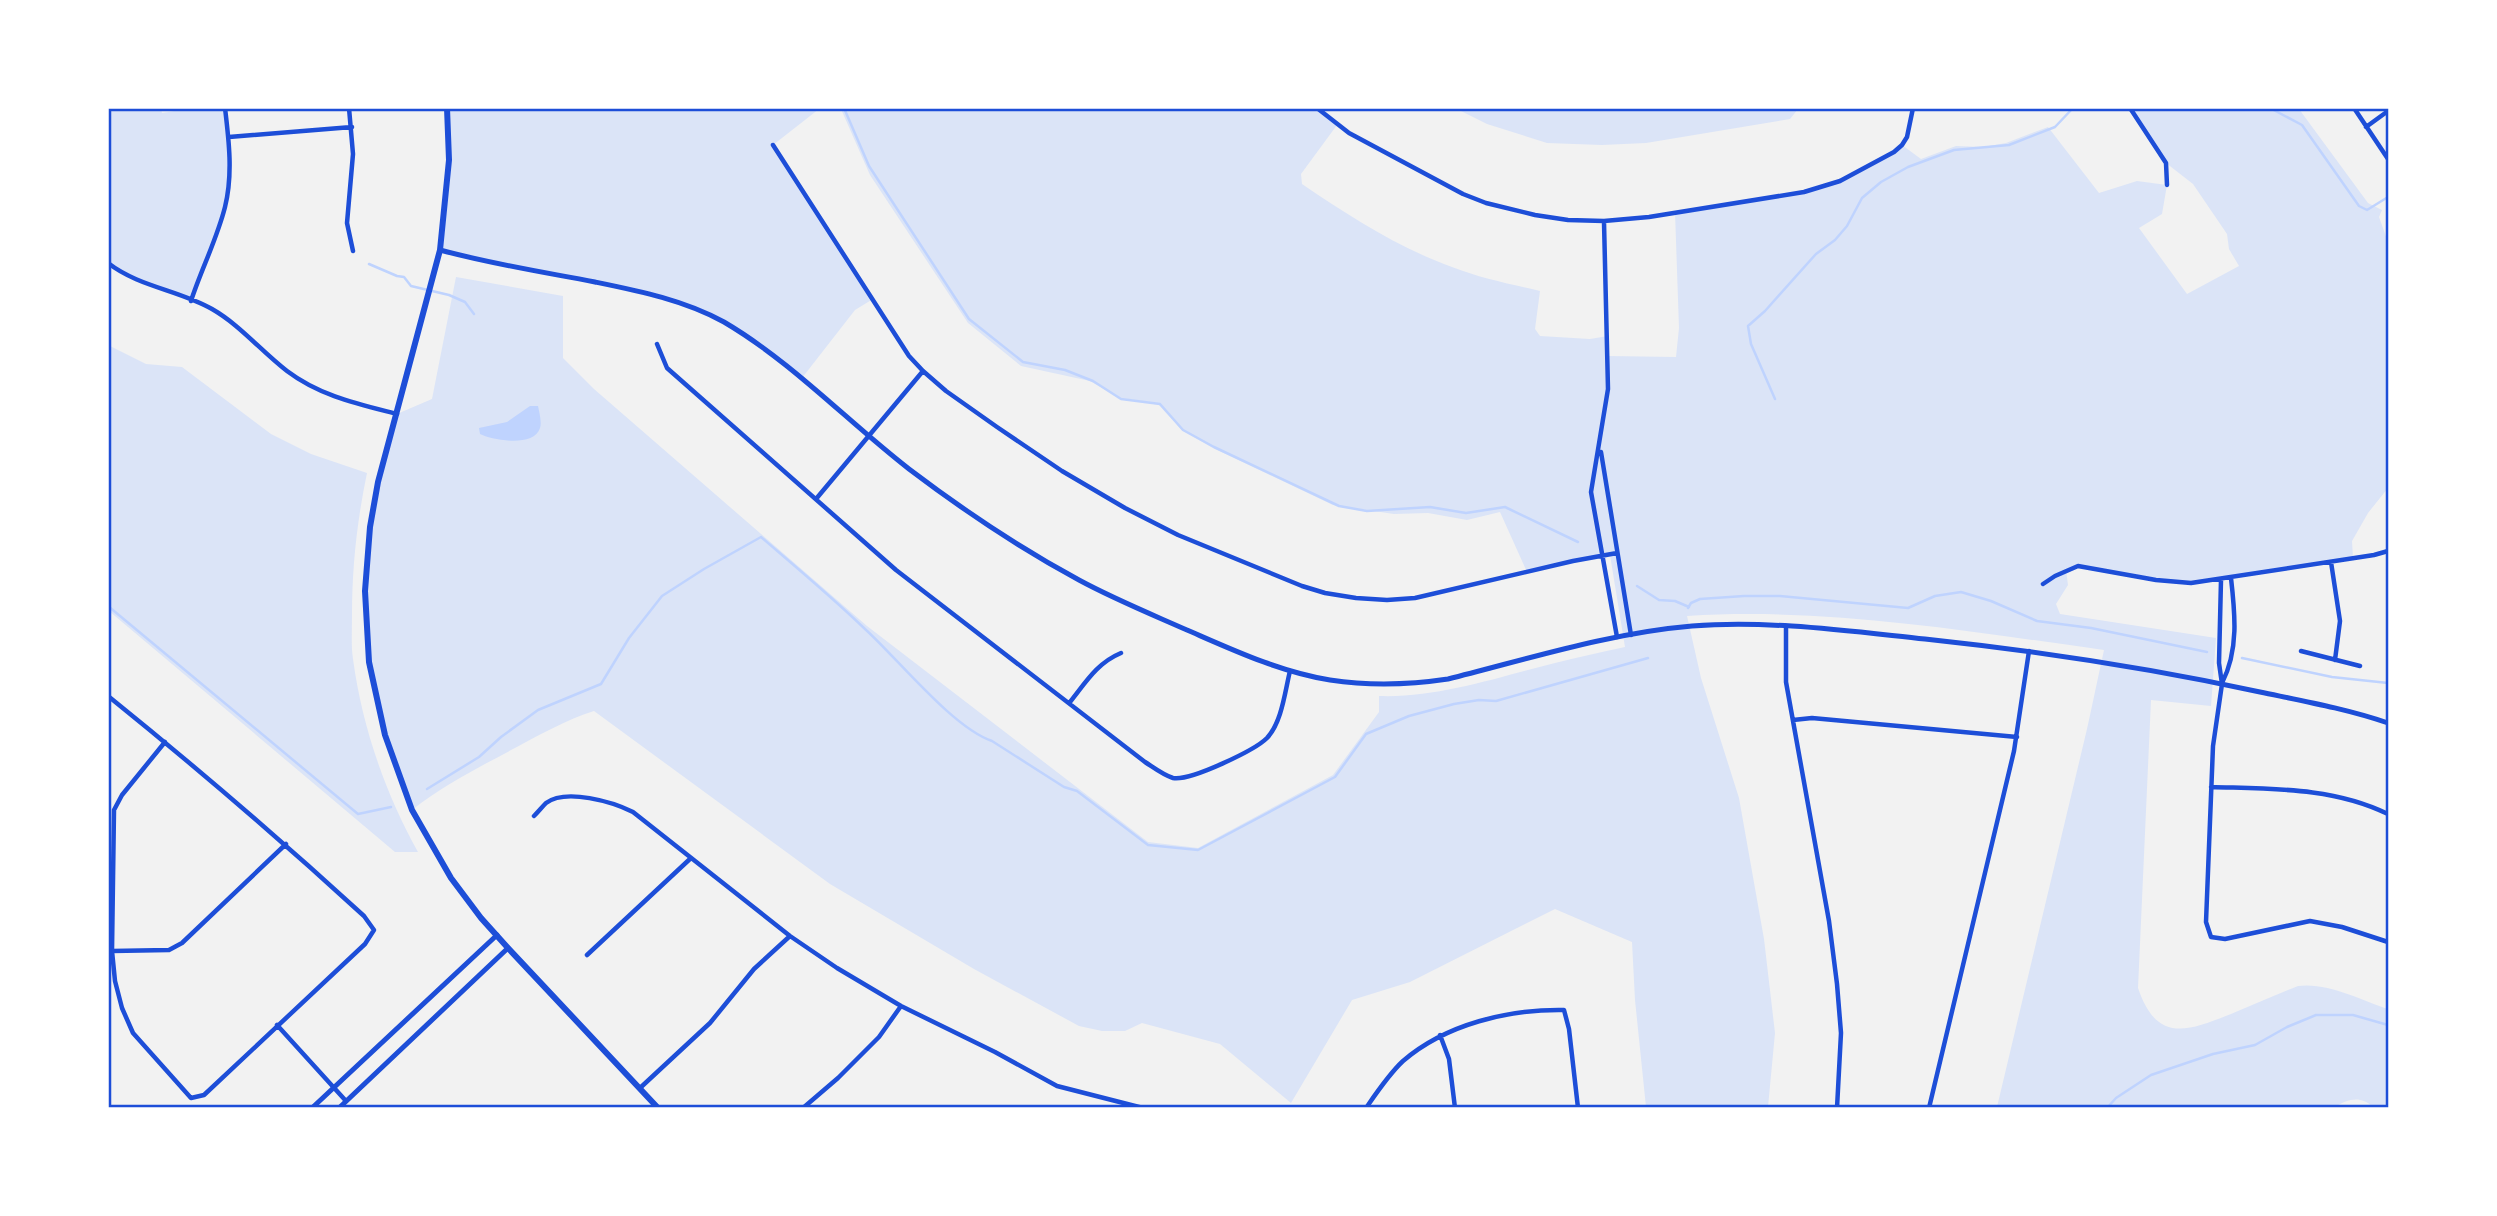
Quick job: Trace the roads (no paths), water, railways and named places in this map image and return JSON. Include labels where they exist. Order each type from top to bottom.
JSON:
[{"type":"main road","points":[[447,108],[449,160],[440,250],[378,482],[370,527],[365,591],[369,662],[385,735],[406,796],[451,878],[508,948],[658,1108]]},
{"type":"street","points":[[191,301],[225,208],[229,181],[229,137],[225,108]]},
{"type":"street","points":[[349,108],[354,154],[347,223],[354,251]]},
{"type":"street","points":[[1317,108],[1349,133],[1463,194],[1486,203],[1535,215],[1604,222],[1804,192],[1840,181],[1902,145],[1907,137],[1913,108]]},
{"type":"street","points":[[2130,108],[2166,163],[2166,185]]},
{"type":"street","points":[[2354,108],[2389,159]]},
{"type":"street","points":[[2366,127],[2389,111]]},
{"type":"street","points":[[229,137],[352,127]]},
{"type":"street","points":[[773,145],[909,356],[923,371],[1007,435],[1062,471],[1125,508],[1178,534],[1302,586],[1325,593],[1387,600],[1415,598],[1617,553]]},
{"type":"street","points":[[1604,222],[1608,390],[1591,492],[1616,637]]},
{"type":"street","points":[[440,250],[634,290],[698,310],[722,321],[778,358],[868,437],[987,524],[1079,580],[1211,640],[1290,671],[1330,680],[1361,683],[1423,683],[1616,637],[1652,631],[1689,626],[1786,626],[2029,651],[2142,669],[2315,704],[2389,723]]},
{"type":"street","points":[[108,263],[139,281],[211,309],[227,319],[273,360],[304,383],[336,398],[397,414]]},
{"type":"street","points":[[657,344],[667,368],[896,570],[1145,762],[1173,778],[1189,778],[1205,773],[1267,738],[1277,720],[1290,671]]},
{"type":"street","points":[[816,499],[923,371]]},
{"type":"street","points":[[1600,447],[1631,635]]},
{"type":"street","points":[[2043,584],[2078,566],[2156,580],[2191,583],[2389,551]]},
{"type":"street","points":[[2331,562],[2340,621],[2335,660]]},
{"type":"street","points":[[2222,684],[2232,665],[2234,627],[2231,578]]},
{"type":"street","points":[[2221,580],[2219,663],[2222,684],[2213,746],[2206,922],[2211,937],[2225,939],[2309,921],[2342,927],[2389,942]]},
{"type":"street","points":[[1786,626],[1784,667],[1829,921],[1837,984],[1841,1033],[1837,1108]]},
{"type":"street","points":[[2221,626],[2234,627]]},
{"type":"street","points":[[1929,1108],[2017,737],[2029,651]]},
{"type":"street","points":[[2301,651],[2360,666]]},
{"type":"street","points":[[1070,702],[1096,668],[1106,659],[1121,653]]},
{"type":"street","points":[[108,696],[165,742],[286,845],[364,916],[374,930],[365,944],[204,1095],[191,1098],[133,1033],[114,981],[114,810],[122,795],[165,742]]},
{"type":"street","points":[[1793,720],[1812,718],[2017,737]]},
{"type":"street","points":[[2211,787],[2319,792],[2389,814]]},
{"type":"street","points":[[534,816],[548,802],[565,797],[604,801],[633,812],[790,936],[901,1006],[1057,1086],[1143,1108]]},
{"type":"street","points":[[112,951],[169,950],[182,943],[286,845]]},
{"type":"street","points":[[587,955],[691,858]]},
{"type":"street","points":[[312,1108],[497,935]]},
{"type":"street","points":[[640,1088],[710,1023],[754,970],[790,936]]},
{"type":"street","points":[[339,1108],[508,948]]},
{"type":"street","points":[[803,1108],[879,1037],[901,1006]]},
{"type":"street","points":[[1366,1108],[1401,1063],[1440,1035],[1482,1021],[1522,1013],[1564,1010],[1569,1029],[1578,1108]]},
{"type":"street","points":[[276,1026],[346,1101]]},
{"type":"street","points":[[1440,1035],[1449,1059],[1455,1108]]},
{"type":"water","points":[[530,406],[538,406],[541,423],[536,434],[530,438],[512,441],[480,434],[479,428],[507,422]]},
{"type":"waterway","points":[[844,108],[869,166],[969,319],[1023,362],[1065,370],[1093,381],[1121,399],[1160,404],[1183,430],[1339,506],[1367,511],[1430,507],[1466,513],[1505,507],[1578,542]]},
{"type":"waterway","points":[[1775,399],[1751,344],[1748,326],[1816,254],[1835,240],[1847,226],[1862,198],[1881,182],[1908,167],[1954,150],[2009,145],[2055,127],[2073,108]]},
{"type":"waterway","points":[[2270,108],[2302,125],[2359,206],[2367,210],[2388,197]]},
{"type":"waterway","points":[[369,264],[404,277],[411,286],[449,295],[465,302],[474,314]]},
{"type":"waterway","points":[[427,789],[479,757],[538,710],[601,684],[629,638],[662,596],[761,537],[852,617],[960,722],[1064,787],[1077,791],[1148,845],[1198,850],[1335,777],[1366,734],[1409,716],[1454,704],[1479,700],[1496,701],[1648,658]]},
{"type":"waterway","points":[[1637,586],[1659,600],[1675,601],[1689,607]]},
{"type":"waterway","points":[[1688,608],[1691,603],[1700,599],[1744,596],[1780,596],[1908,608],[1935,596],[1961,592],[1991,601],[2037,621],[2091,628],[2207,652]]},
{"type":"waterway","points":[[108,606],[358,814],[391,807]]},
{"type":"waterway","points":[[2242,658],[2332,677],[2388,683]]},
{"type":"waterway","points":[[2107,1108],[2116,1098],[2151,1075],[2213,1054],[2255,1045],[2316,1015],[2353,1015],[2388,1025]]}]
